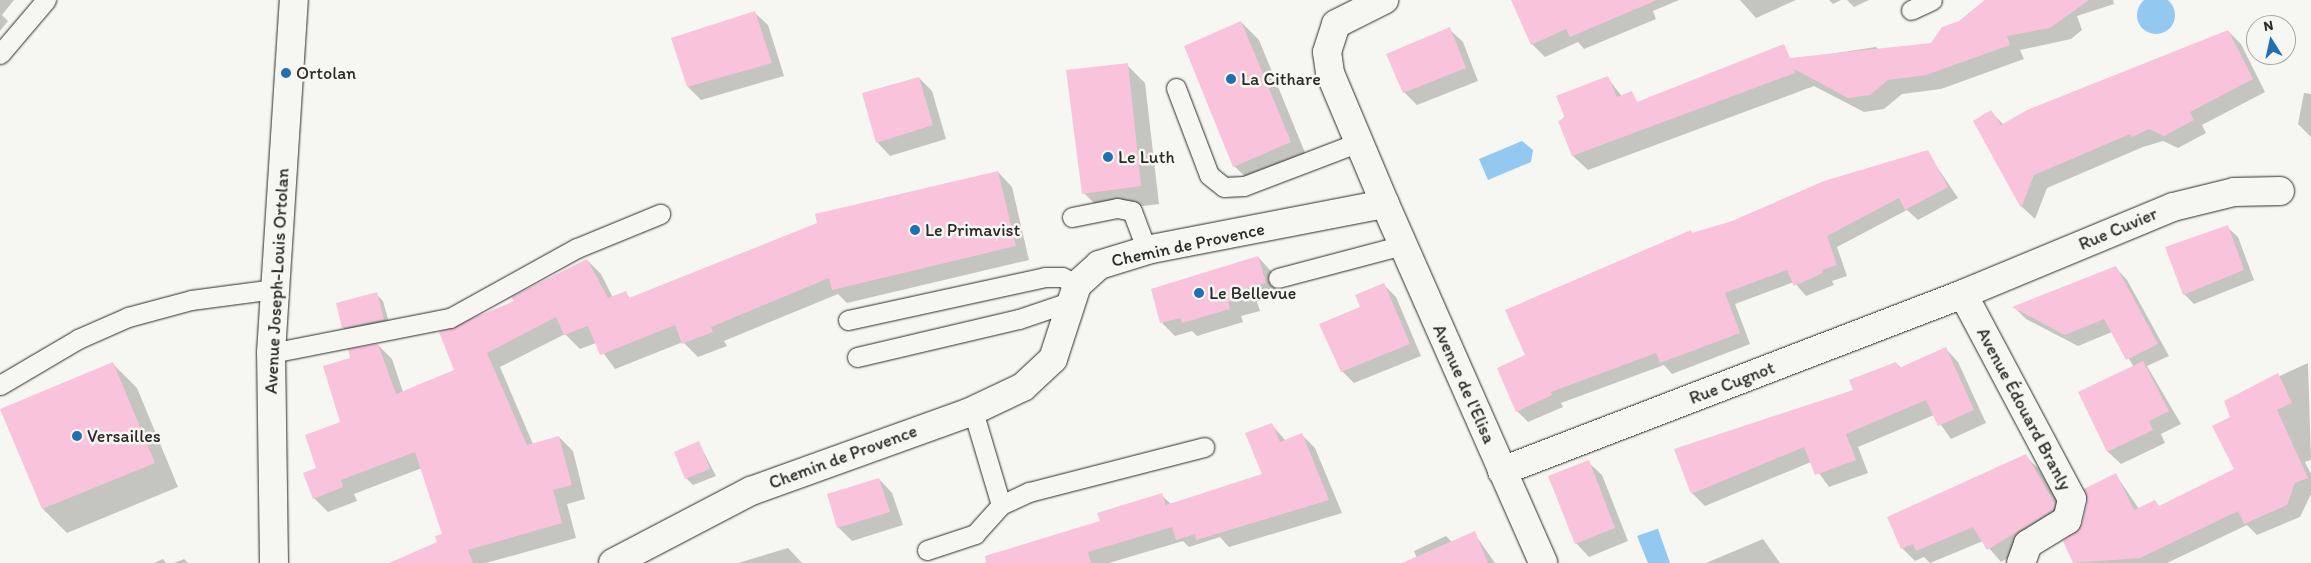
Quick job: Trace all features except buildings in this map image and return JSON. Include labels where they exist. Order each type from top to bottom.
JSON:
[{"type":"street","name":"Avenue Joseph-Louis Ortolan","points":[[274,563],[271,353],[294,0]]},
{"type":"street","points":[[1384,0],[1336,24],[1328,40],[1330,73],[1385,204]]},
{"type":"street","name":"Rue Cuvier","points":[[1963,294],[2188,202],[2234,192],[2280,191]]},
{"type":"street","name":"Avenue de l'Elisa","points":[[1385,204],[1543,563]]},
{"type":"street","name":"Chemin de Provence","points":[[613,563],[734,499],[862,449],[973,411],[1040,375],[1062,342],[1074,293],[1098,265],[1147,251],[1385,204]]},
{"type":"street","name":"Rue Cugnot","points":[[1502,471],[1963,294]]},
{"type":"street","name":"Avenue Édouard Branly","points":[[1963,294],[2072,499],[2067,520],[2028,544],[2021,563]]},
{"type":"lane","points":[[0,54],[46,0]]},
{"type":"lane","points":[[1911,10],[1932,0]]},
{"type":"lane","points":[[1176,88],[1209,175],[1224,187],[1244,186],[1359,142]]},
{"type":"lane","points":[[1072,217],[1117,208],[1132,211],[1147,251]]},
{"type":"lane","points":[[271,353],[450,318],[577,248],[660,214]]},
{"type":"lane","points":[[1278,278],[1403,245]]},
{"type":"lane","points":[[848,320],[1045,277],[1062,278],[1074,293],[1019,319],[857,357]]},
{"type":"lane","points":[[0,385],[78,339],[128,317],[191,300],[274,289]]},
{"type":"lane","points":[[973,411],[1002,505]]},
{"type":"lane","points":[[927,550],[975,534],[1002,505],[1029,492],[1204,447]]},
{"type":"water","points":[[2156,-4],[2170,1],[2175,15],[2170,29],[2156,34],[2142,29],[2137,15],[2142,1]]},
{"type":"water","points":[[1522,141],[1533,150],[1531,162],[1488,180],[1479,159]]},
{"type":"water","points":[[1658,529],[1670,563],[1648,563],[1637,536]]},
{"type":"place","name":"Ortolan","points":[[286,73]]},
{"type":"place","name":"La Cithare","points":[[1231,79]]},
{"type":"place","name":"Le Luth","points":[[1108,157]]},
{"type":"place","name":"Le Primavist","points":[[915,230]]},
{"type":"place","name":"Le Bellevue","points":[[1199,293]]},
{"type":"place","name":"Versailles","points":[[77,436]]}]
